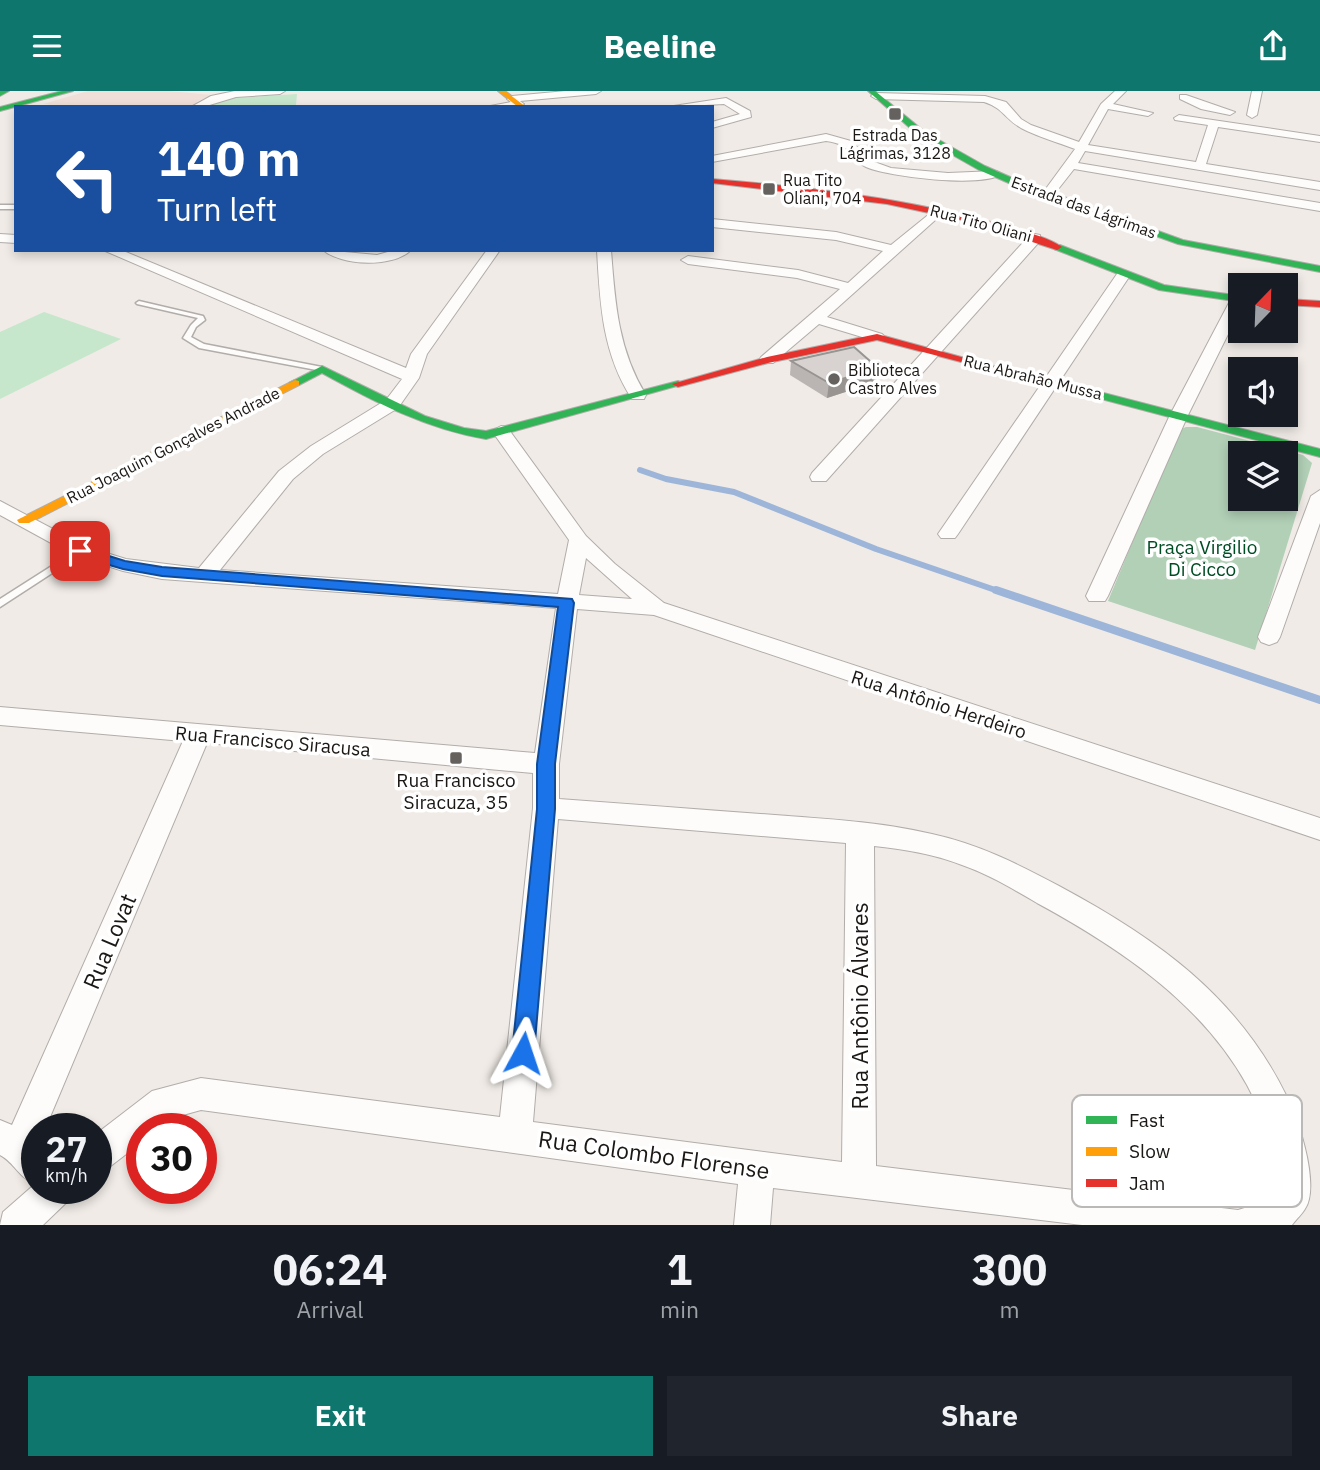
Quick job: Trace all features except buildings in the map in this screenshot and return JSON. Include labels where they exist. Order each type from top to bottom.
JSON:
[{"type":"street","points":[[3,100],[70,91]]},
{"type":"street","points":[[200,103],[225,94],[280,91]]},
{"type":"street","points":[[497,105],[514,100],[596,91]]},
{"type":"street","points":[[1048,194],[1070,165],[1105,106],[1122,91]]},
{"type":"street","points":[[1252,115],[1257,91]]},
{"type":"street","points":[[873,93],[958,96],[994,101],[1009,108],[1017,121],[1027,127],[1081,147],[1320,186]]},
{"type":"street","name":"Estrada das Lágrimas","points":[[873,93],[922,134],[996,174],[1181,242],[1320,269]]},
{"type":"street","points":[[681,105],[724,96],[747,115],[739,120],[714,125]]},
{"type":"street","points":[[1183,97],[1210,109],[1265,117]]},
{"type":"street","points":[[1105,106],[1148,113]]},
{"type":"street","points":[[1179,118],[1320,139]]},
{"type":"street","points":[[1200,166],[1214,123]]},
{"type":"street","points":[[714,159],[821,137],[853,146],[859,150],[865,162],[881,168],[962,177],[996,174]]},
{"type":"street","points":[[1070,165],[1320,207]]},
{"type":"street","name":"Rua Tito Oliani","points":[[714,181],[842,192],[938,211],[1035,238],[1163,288],[1228,297]]},
{"type":"street","points":[[767,360],[818,319],[892,249],[938,211]]},
{"type":"street","points":[[714,223],[810,232],[892,249]]},
{"type":"street","points":[[819,477],[1035,238]]},
{"type":"street","points":[[114,252],[398,370],[411,378]]},
{"type":"street","points":[[337,252],[364,259],[380,259],[399,252]]},
{"type":"street","points":[[204,575],[286,475],[317,450],[392,404],[411,378],[419,353],[493,252]]},
{"type":"street","points":[[604,252],[615,352],[624,375],[638,395]]},
{"type":"street","points":[[688,260],[798,274],[851,288]]},
{"type":"street","points":[[948,534],[1124,274]]},
{"type":"street","points":[[1298,303],[1320,304]]},
{"type":"street","points":[[818,319],[877,337]]},
{"type":"street","points":[[1097,596],[1179,415],[1228,322]]},
{"type":"street","name":"Rua Abrahão Mussa","points":[[322,369],[392,404],[462,433],[486,435],[767,360],[877,337],[1320,453]]},
{"type":"street","name":"Rua Joaquim Gonçalves Andrade","points":[[24,520],[322,369]]},
{"type":"street","name":"Rua Antônio Herdeiro","points":[[501,431],[579,540],[608,569],[656,608],[1320,829]]},
{"type":"street","points":[[1269,637],[1320,496]]},
{"type":"street","points":[[0,507],[80,551],[123,565],[204,575],[656,608]]},
{"type":"street","points":[[515,1135],[546,809],[546,764],[566,603],[579,540]]},
{"type":"street","name":"Rua Francisco Siracusa","points":[[0,716],[546,764]]},
{"type":"street","name":"Rua Lovat","points":[[58,1113],[198,735]]},
{"type":"street","points":[[546,809],[860,833],[957,851],[1004,871],[1113,930],[1205,1002],[1249,1057],[1268,1095]]},
{"type":"street","name":"Rua Antônio Álvares","points":[[859,1180],[860,833]]},
{"type":"street","name":"Rua Colombo Florense","points":[[112,1144],[164,1103],[201,1094],[757,1169],[1072,1206]]},
{"type":"street","points":[[752,1225],[757,1169]]},
{"type":"street","points":[[16,1225],[24,1204]]},
{"type":"street","name":"Rua Colombo Florense","points":[[1083,1207],[1232,1225]]},
{"type":"street","points":[[1244,1225],[1274,1218],[1284,1207]]},
{"type":"lane","points":[[139,303],[201,317],[202,320],[192,326],[187,338],[192,342],[322,369]]},
{"type":"lane","points":[[0,604],[80,551]]},
{"type":"shaded area","points":[[88,91],[169,91],[212,95],[194,105],[43,104]]},
{"type":"green space","points":[[297,94],[296,105],[214,105],[222,99]]},
{"type":"green space","points":[[44,312],[121,339],[0,399],[0,332]]},
{"type":"green space","name":"Praça Virgilio Di Cicco","points":[[1197,427],[1250,441],[1228,441],[1228,511],[1297,511],[1255,650],[1108,601],[1179,430]]},
{"type":"green space","name":"Praça Virgilio Di Cicco","points":[[1298,454],[1312,463],[1298,509]]},
{"type":"waterway","points":[[640,470],[666,479],[734,492],[876,549],[1001,592]]},
{"type":"waterway","points":[[996,590],[1320,700]]},
{"type":"traffic: fast","points":[[0,94],[6,91]]},
{"type":"traffic: fast","points":[[16,105],[70,91]]},
{"type":"traffic: fast","points":[[871,91],[922,134],[982,168],[1014,182],[1181,242],[1320,269]]},
{"type":"traffic: fast","points":[[0,109],[14,105]]},
{"type":"traffic: fast","points":[[1057,247],[1162,288],[1228,297]]},
{"type":"traffic: fast","points":[[295,383],[322,369],[421,419],[464,432],[486,435],[678,384]]},
{"type":"traffic: fast","points":[[1003,370],[1320,453]]},
{"type":"traffic: slow","points":[[501,91],[520,105]]},
{"type":"traffic: slow","points":[[24,520],[295,383]]},
{"type":"traffic: jam","points":[[714,181],[800,189],[930,209],[1015,232],[1057,247]]},
{"type":"traffic: jam","points":[[1298,303],[1320,304]]},
{"type":"traffic: jam","points":[[678,384],[767,360],[877,337],[1003,370]]},
{"type":"place","name":"Estrada Das Lágrimas, 3128","points":[[895,114]]},
{"type":"place","name":"Rua Tito Oliani, 704","points":[[769,189]]},
{"type":"place","name":"Biblioteca Castro Alves","points":[[834,379]]},
{"type":"place","name":"Rua Francisco Siracuza, 35","points":[[456,758]]},
{"type":"route","points":[[80,551],[123,565],[162,572],[566,603],[546,764],[546,809],[523,1053]]}]
